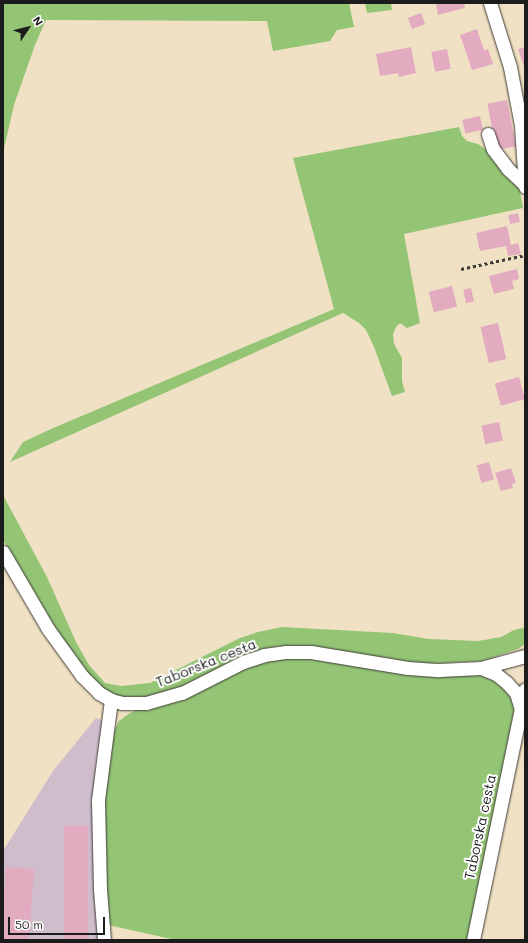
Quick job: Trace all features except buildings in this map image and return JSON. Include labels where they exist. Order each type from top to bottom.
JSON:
[{"type":"street","points":[[490,3],[510,67],[521,125],[525,186]]},
{"type":"street","points":[[488,134],[493,149],[508,169],[525,186]]},
{"type":"street","points":[[3,552],[28,598],[56,641],[82,676],[99,693],[111,700],[98,800],[99,882],[104,940]]},
{"type":"street","name":"Taborska cesta","points":[[111,700],[135,704],[162,700],[182,693],[243,662],[264,655],[285,652],[311,652],[408,668],[439,670],[481,668],[525,656]]},
{"type":"street","name":"Taborska cesta","points":[[472,940],[521,709],[516,694],[507,683],[496,674],[481,668]]},
{"type":"street","points":[[521,709],[525,689]]},
{"type":"path","points":[[461,269],[525,255]]},
{"type":"shaded area","points":[[96,718],[104,721],[96,760],[93,800],[100,940],[3,940],[3,851],[53,771]]},
{"type":"green space","points":[[3,3],[349,3],[354,27],[337,30],[330,41],[273,51],[267,21],[46,20],[35,45],[14,105],[3,153]]},
{"type":"green space","points":[[365,3],[391,3],[392,10],[367,13]]},
{"type":"green space","points":[[459,127],[462,136],[467,141],[478,144],[488,151],[519,185],[523,208],[404,234],[420,323],[407,328],[400,323],[396,327],[393,334],[394,344],[402,358],[402,381],[405,392],[392,396],[374,347],[366,330],[359,323],[343,313],[10,462],[23,442],[334,309],[293,158]]},
{"type":"green space","points":[[3,495],[47,577],[76,642],[89,665],[105,683],[121,686],[150,683],[240,638],[258,632],[282,627],[393,633],[429,639],[478,641],[501,637],[514,630],[523,628],[525,629],[525,644],[518,649],[482,661],[441,663],[417,663],[305,646],[278,646],[255,651],[236,658],[195,682],[150,697],[117,697],[103,690],[72,657],[3,540]]},
{"type":"green space","points":[[296,657],[377,670],[415,674],[477,673],[490,676],[507,689],[512,699],[514,711],[467,940],[176,940],[108,925],[107,886],[101,862],[101,829],[109,756],[112,747],[112,736],[119,721],[130,713],[139,709],[162,706],[183,699],[249,664],[269,659]]}]
